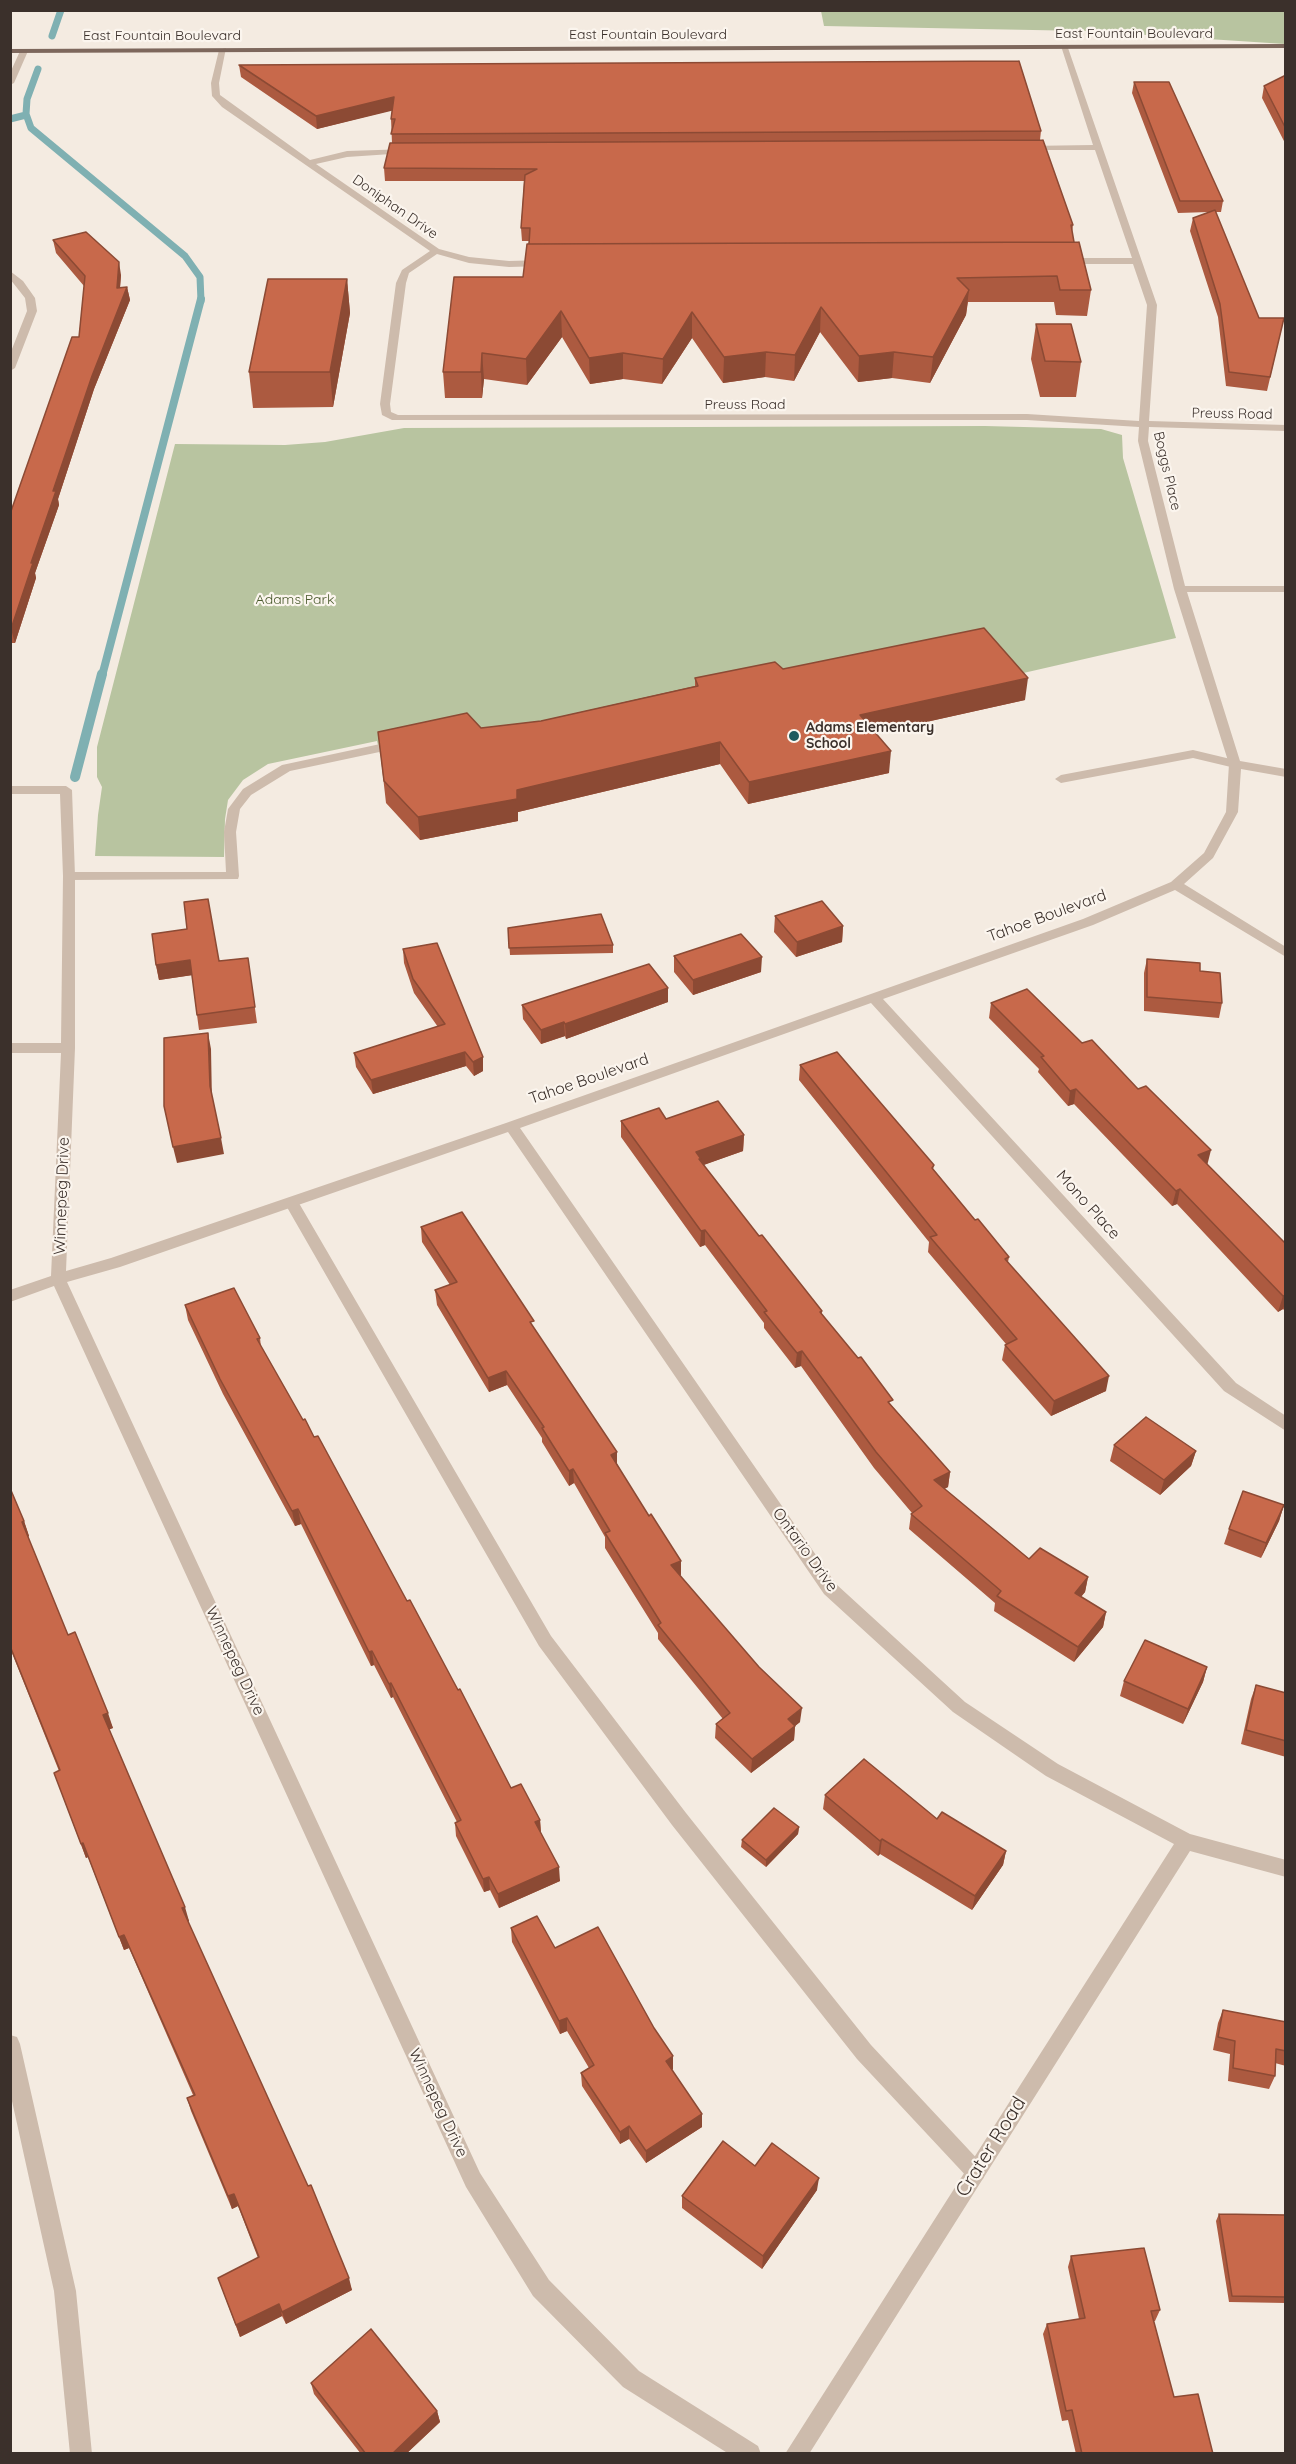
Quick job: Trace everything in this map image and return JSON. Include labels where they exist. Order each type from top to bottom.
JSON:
[{"type":"main road","name":"East Fountain Boulevard","points":[[10,51],[1286,46]]},
{"type":"street","name":"Boggs Place","points":[[1064,48],[1152,305],[1142,424],[1143,441],[1180,589],[1235,764],[1232,812],[1209,855],[1176,885]]},
{"type":"street","name":"Doniphan Drive","points":[[223,50],[215,83],[216,96],[225,105],[436,251],[469,260],[509,264],[557,263]]},
{"type":"street","points":[[10,83],[24,51]]},
{"type":"street","points":[[1021,148],[1099,147]]},
{"type":"street","points":[[309,163],[348,154],[414,151]]},
{"type":"street","name":"Preuss Road","points":[[436,251],[405,272],[401,283],[386,404],[386,413],[396,418],[1027,417],[1142,424],[1286,428]]},
{"type":"street","points":[[1058,261],[1138,261]]},
{"type":"street","points":[[10,274],[20,283],[30,298],[32,311],[10,368]]},
{"type":"street","points":[[1180,589],[1286,588]]},
{"type":"street","points":[[69,876],[233,876],[230,832],[234,809],[247,792],[265,778],[286,768],[413,741]]},
{"type":"street","points":[[1061,779],[1193,754],[1286,773]]},
{"type":"street","name":"Winnepeg Drive","points":[[10,790],[66,790],[69,876],[68,1048],[58,1279],[473,2180],[541,2288],[631,2379],[750,2454]]},
{"type":"street","points":[[1176,885],[1286,953]]},
{"type":"street","name":"Tahoe Boulevard","points":[[10,1296],[58,1279],[115,1263],[511,1126],[1088,922],[1176,885]]},
{"type":"street","name":"Mono Place","points":[[874,998],[1230,1387],[1286,1425]]},
{"type":"street","points":[[10,1048],[68,1048]]},
{"type":"street","name":"Ontario Drive","points":[[511,1126],[830,1589],[959,1707],[1052,1770],[1186,1841],[1286,1869]]},
{"type":"street","points":[[291,1202],[545,1641],[679,1819],[864,2052],[976,2172]]},
{"type":"street","name":"Crater Road","points":[[796,2454],[1186,1841]]},
{"type":"street","points":[[10,2044],[65,2291],[81,2454]]},
{"type":"green space","points":[[821,11],[1285,11],[1285,44],[1085,31],[824,26]]},
{"type":"green space","name":"Adams Park","points":[[985,426],[1101,429],[1122,435],[1123,458],[1176,638],[1006,677],[469,735],[380,754],[377,741],[268,764],[243,780],[228,800],[224,857],[95,856],[102,787],[97,777],[97,747],[175,444],[285,445],[325,442],[404,428]]},
{"type":"building","points":[[1019,61],[1041,131],[391,134],[395,119],[391,119],[394,97],[316,116],[239,65]]},
{"type":"building","points":[[1286,75],[1286,129],[1264,86]]},
{"type":"building","points":[[1134,82],[1169,82],[1223,201],[1180,201]]},
{"type":"building","points":[[1043,140],[1073,225],[1071,225],[1074,242],[529,244],[530,228],[521,228],[525,175],[537,169],[384,168],[390,143]]},
{"type":"building","points":[[1215,210],[1259,318],[1284,318],[1270,377],[1229,372],[1220,304],[1193,218]]},
{"type":"building","points":[[86,232],[119,262],[117,288],[127,287],[92,376],[10,629],[10,514],[72,337],[79,337],[85,276],[53,240]]},
{"type":"building","points":[[1079,242],[1091,290],[1060,290],[1057,276],[957,278],[969,290],[933,357],[894,352],[859,356],[821,307],[795,355],[766,352],[724,357],[692,312],[663,359],[623,353],[589,358],[561,311],[526,359],[482,353],[481,372],[443,372],[454,277],[523,277],[527,244]]},
{"type":"building","points":[[268,279],[347,279],[330,372],[249,372]]},
{"type":"building","points":[[1036,324],[1071,324],[1081,362],[1045,361]]},
{"type":"building","name":"Adams Elementary School","points":[[984,628],[1028,678],[860,715],[891,751],[749,782],[720,742],[517,790],[517,799],[418,817],[384,781],[378,732],[467,713],[481,728],[541,721],[698,686],[695,678],[775,662],[783,669]]},
{"type":"building","points":[[208,899],[219,961],[248,958],[255,1007],[197,1015],[190,960],[156,965],[152,934],[187,929],[184,902]]},
{"type":"building","points":[[822,901],[843,926],[797,942],[775,916]]},
{"type":"building","points":[[601,914],[613,945],[509,948],[508,928]]},
{"type":"building","points":[[741,934],[762,957],[693,980],[674,956]]},
{"type":"building","points":[[437,943],[483,1057],[473,1062],[465,1052],[371,1080],[354,1053],[445,1024],[413,979],[403,949]]},
{"type":"building","points":[[1147,959],[1200,963],[1200,971],[1220,973],[1222,1003],[1147,997]]},
{"type":"building","points":[[649,964],[668,988],[565,1024],[564,1022],[541,1030],[522,1005]]},
{"type":"building","points":[[1027,989],[1082,1043],[1092,1040],[1138,1089],[1146,1086],[1211,1150],[1198,1155],[1286,1244],[1286,1295],[1283,1296],[1180,1189],[1176,1191],[1076,1089],[1070,1091],[1041,1057],[1044,1056],[991,1003]]},
{"type":"building","points":[[208,1033],[210,1086],[221,1138],[173,1147],[164,1106],[164,1038]]},
{"type":"building","points":[[837,1052],[934,1165],[932,1168],[975,1220],[978,1219],[1009,1257],[1005,1259],[1109,1376],[1054,1401],[1005,1345],[1017,1339],[930,1237],[937,1235],[800,1065]]},
{"type":"building","points":[[718,1101],[744,1135],[696,1152],[701,1159],[699,1159],[759,1236],[762,1235],[822,1311],[820,1312],[858,1358],[861,1357],[893,1400],[888,1402],[950,1472],[934,1480],[1029,1559],[1040,1548],[1088,1577],[1075,1593],[1106,1612],[1078,1647],[997,1596],[1001,1591],[911,1514],[922,1506],[876,1452],[802,1351],[797,1353],[764,1312],[767,1311],[705,1230],[701,1231],[621,1121],[659,1108],[666,1119]]},
{"type":"building","points":[[462,1212],[534,1321],[530,1322],[617,1452],[611,1455],[649,1516],[651,1514],[681,1561],[671,1565],[759,1667],[802,1708],[788,1719],[795,1726],[752,1759],[716,1724],[730,1713],[658,1625],[661,1623],[605,1533],[610,1531],[573,1469],[569,1471],[542,1428],[544,1427],[506,1371],[488,1378],[435,1290],[457,1282],[421,1227]]},
{"type":"building","points":[[234,1288],[260,1338],[257,1339],[303,1420],[305,1419],[314,1437],[318,1436],[407,1601],[410,1600],[458,1690],[460,1689],[511,1788],[521,1784],[540,1820],[535,1822],[559,1867],[498,1894],[489,1877],[483,1879],[455,1823],[461,1820],[391,1683],[389,1684],[372,1651],[369,1652],[298,1509],[292,1511],[220,1379],[185,1305]]},
{"type":"building","points":[[1146,1417],[1196,1451],[1164,1480],[1114,1445]]},
{"type":"building","points":[[10,1488],[68,1635],[75,1632],[108,1713],[103,1715],[185,1907],[182,1908],[308,2186],[311,2185],[349,2278],[282,2312],[279,2304],[236,2325],[218,2278],[259,2257],[234,2194],[228,2196],[187,2098],[195,2095],[124,1935],[119,1937],[83,1843],[81,1844],[54,1773],[60,1770],[10,1646]]},
{"type":"building","points":[[1243,1491],[1284,1505],[1266,1543],[1229,1529]]},
{"type":"building","points":[[1145,1640],[1207,1667],[1188,1709],[1124,1681]]},
{"type":"building","points":[[1256,1685],[1286,1693],[1286,1741],[1246,1730]]},
{"type":"building","points":[[864,1759],[937,1819],[942,1812],[1006,1851],[975,1896],[882,1839],[880,1841],[825,1795]]},
{"type":"building","points":[[774,1808],[799,1827],[766,1860],[742,1840]]},
{"type":"building","points":[[537,1916],[555,1948],[598,1927],[654,2028],[673,2056],[666,2061],[702,2114],[646,2151],[629,2126],[620,2132],[581,2073],[594,2065],[567,2018],[559,2021],[511,1928]]},
{"type":"building","points":[[1223,2010],[1286,2022],[1286,2051],[1276,2049],[1275,2076],[1233,2068],[1235,2041],[1218,2037]]},
{"type":"building","points":[[723,2141],[755,2166],[772,2143],[819,2178],[763,2256],[682,2196]]},
{"type":"building","points":[[1219,2214],[1286,2215],[1286,2297],[1232,2296]]},
{"type":"building","points":[[1144,2248],[1160,2310],[1151,2311],[1174,2397],[1198,2394],[1213,2454],[1082,2454],[1072,2410],[1066,2411],[1047,2324],[1085,2318],[1071,2256]]},
{"type":"building","points":[[371,2329],[437,2411],[392,2454],[366,2454],[311,2383]]},
{"type":"waterway","points":[[52,36],[61,10]]},
{"type":"waterway","points":[[38,69],[27,99],[26,114],[31,128],[185,256],[200,277],[201,299]]},
{"type":"waterway","points":[[10,119],[26,115]]},
{"type":"waterway","points":[[102,676],[201,299]]},
{"type":"waterway","points":[[75,777],[102,674]]},
{"type":"place","name":"Adams Elementary School","points":[[794,736]]}]
